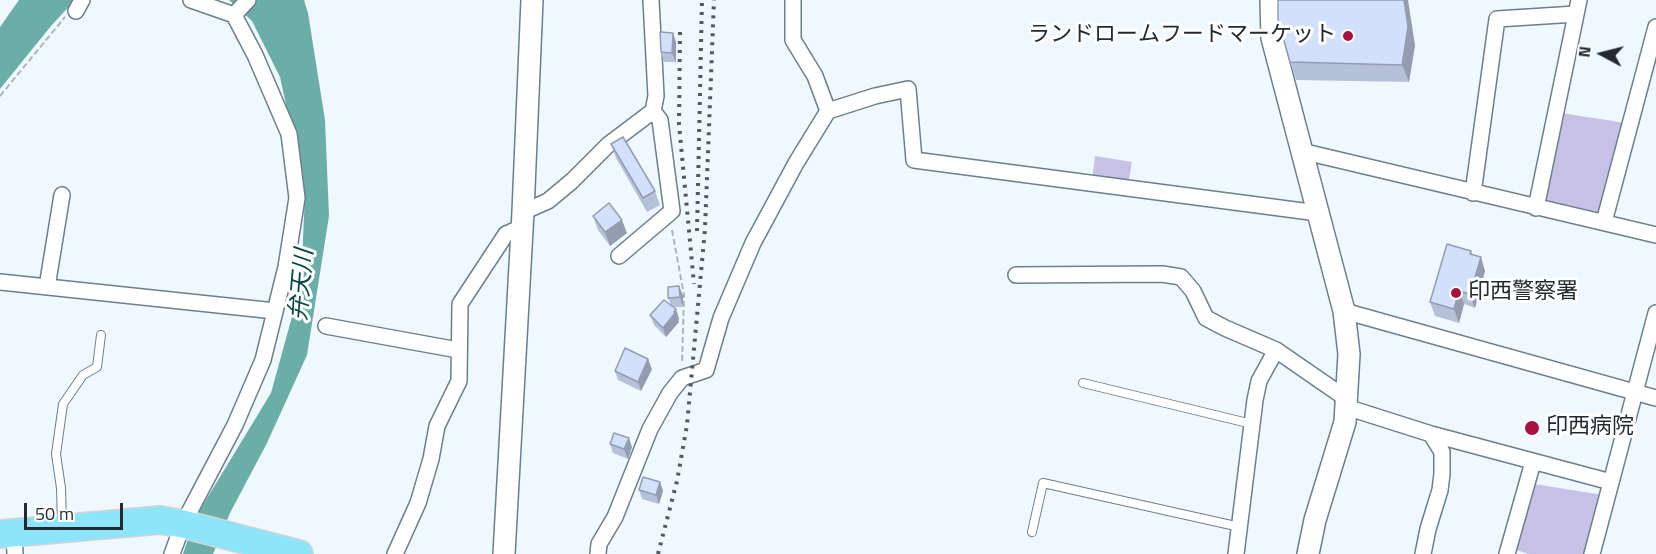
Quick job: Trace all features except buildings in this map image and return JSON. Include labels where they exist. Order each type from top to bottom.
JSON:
[{"type":"highway","points":[[10,540],[62,528],[160,520],[299,554]]},
{"type":"street","points":[[172,554],[236,425],[263,360],[286,267],[297,198],[289,134],[255,55],[234,15],[191,0]]},
{"type":"street","points":[[234,15],[248,0]]},
{"type":"street","points":[[504,554],[532,0]]},
{"type":"street","points":[[395,554],[418,503],[431,459],[437,426],[459,381],[460,304],[506,234],[572,181],[608,145],[653,111],[656,96],[651,0]]},
{"type":"street","points":[[793,0],[793,40],[815,76],[828,111]]},
{"type":"street","points":[[1271,0],[1272,38],[1344,311],[1349,354],[1345,422],[1315,520],[1308,554]]},
{"type":"street","points":[[1473,192],[1497,19],[1578,7],[1536,208]]},
{"type":"street","points":[[1604,222],[1651,68],[1656,27]]},
{"type":"street","points":[[598,554],[599,544],[615,517],[650,429],[670,393],[682,378],[706,370],[721,318],[753,243],[795,163],[828,111],[875,96],[908,89],[914,160],[1318,213]]},
{"type":"street","points":[[619,256],[672,211],[660,120],[653,111]]},
{"type":"street","points":[[1301,151],[1656,235]]},
{"type":"street","points":[[47,287],[62,195]]},
{"type":"street","points":[[1016,275],[1162,274],[1181,277],[1192,291],[1206,318],[1276,350],[1347,403],[1431,434],[1611,482]]},
{"type":"street","points":[[0,282],[275,311]]},
{"type":"street","points":[[1344,311],[1656,398]]},
{"type":"street","points":[[1592,554],[1656,313]]},
{"type":"street","points":[[326,326],[458,350]]},
{"type":"street","points":[[1236,554],[1259,381],[1276,350]]},
{"type":"street","points":[[1424,554],[1442,474],[1443,452],[1431,434]]},
{"type":"street","points":[[1508,554],[1533,462]]},
{"type":"lane","points":[[62,528],[61,488],[56,454],[63,404],[83,375],[97,367],[101,335]]},
{"type":"lane","points":[[1083,383],[1252,424]]},
{"type":"lane","points":[[1032,532],[1043,483],[1240,527]]},
{"type":"path","points":[[0,96],[62,18],[79,5]]},
{"type":"path","points":[[669,214],[684,295],[682,378]]},
{"type":"shaded area","points":[[1561,113],[1626,123],[1600,220],[1542,205]]},
{"type":"shaded area","points":[[1095,156],[1132,162],[1128,185],[1092,181]]},
{"type":"shaded area","points":[[1534,484],[1603,495],[1588,554],[1529,554],[1516,550]]},
{"type":"water","points":[[19,0],[75,0],[0,89],[0,27]]},
{"type":"water","name":"弁天川","points":[[229,0],[304,0],[325,120],[329,216],[307,355],[267,443],[230,513],[213,554],[183,554],[195,518],[271,393],[301,284],[305,193],[280,77],[252,21]]},
{"type":"railway","points":[[697,231],[702,0]]},
{"type":"railway","points":[[658,554],[677,481],[687,425],[705,229],[714,0]]},
{"type":"railway","points":[[680,32],[679,124],[694,284]]},
{"type":"place","name":"ランドロームフードマーケット","points":[[1348,36]]},
{"type":"place","name":"印西警察署","points":[[1456,293]]},
{"type":"place","name":"印西病院","points":[[1532,428]]}]
